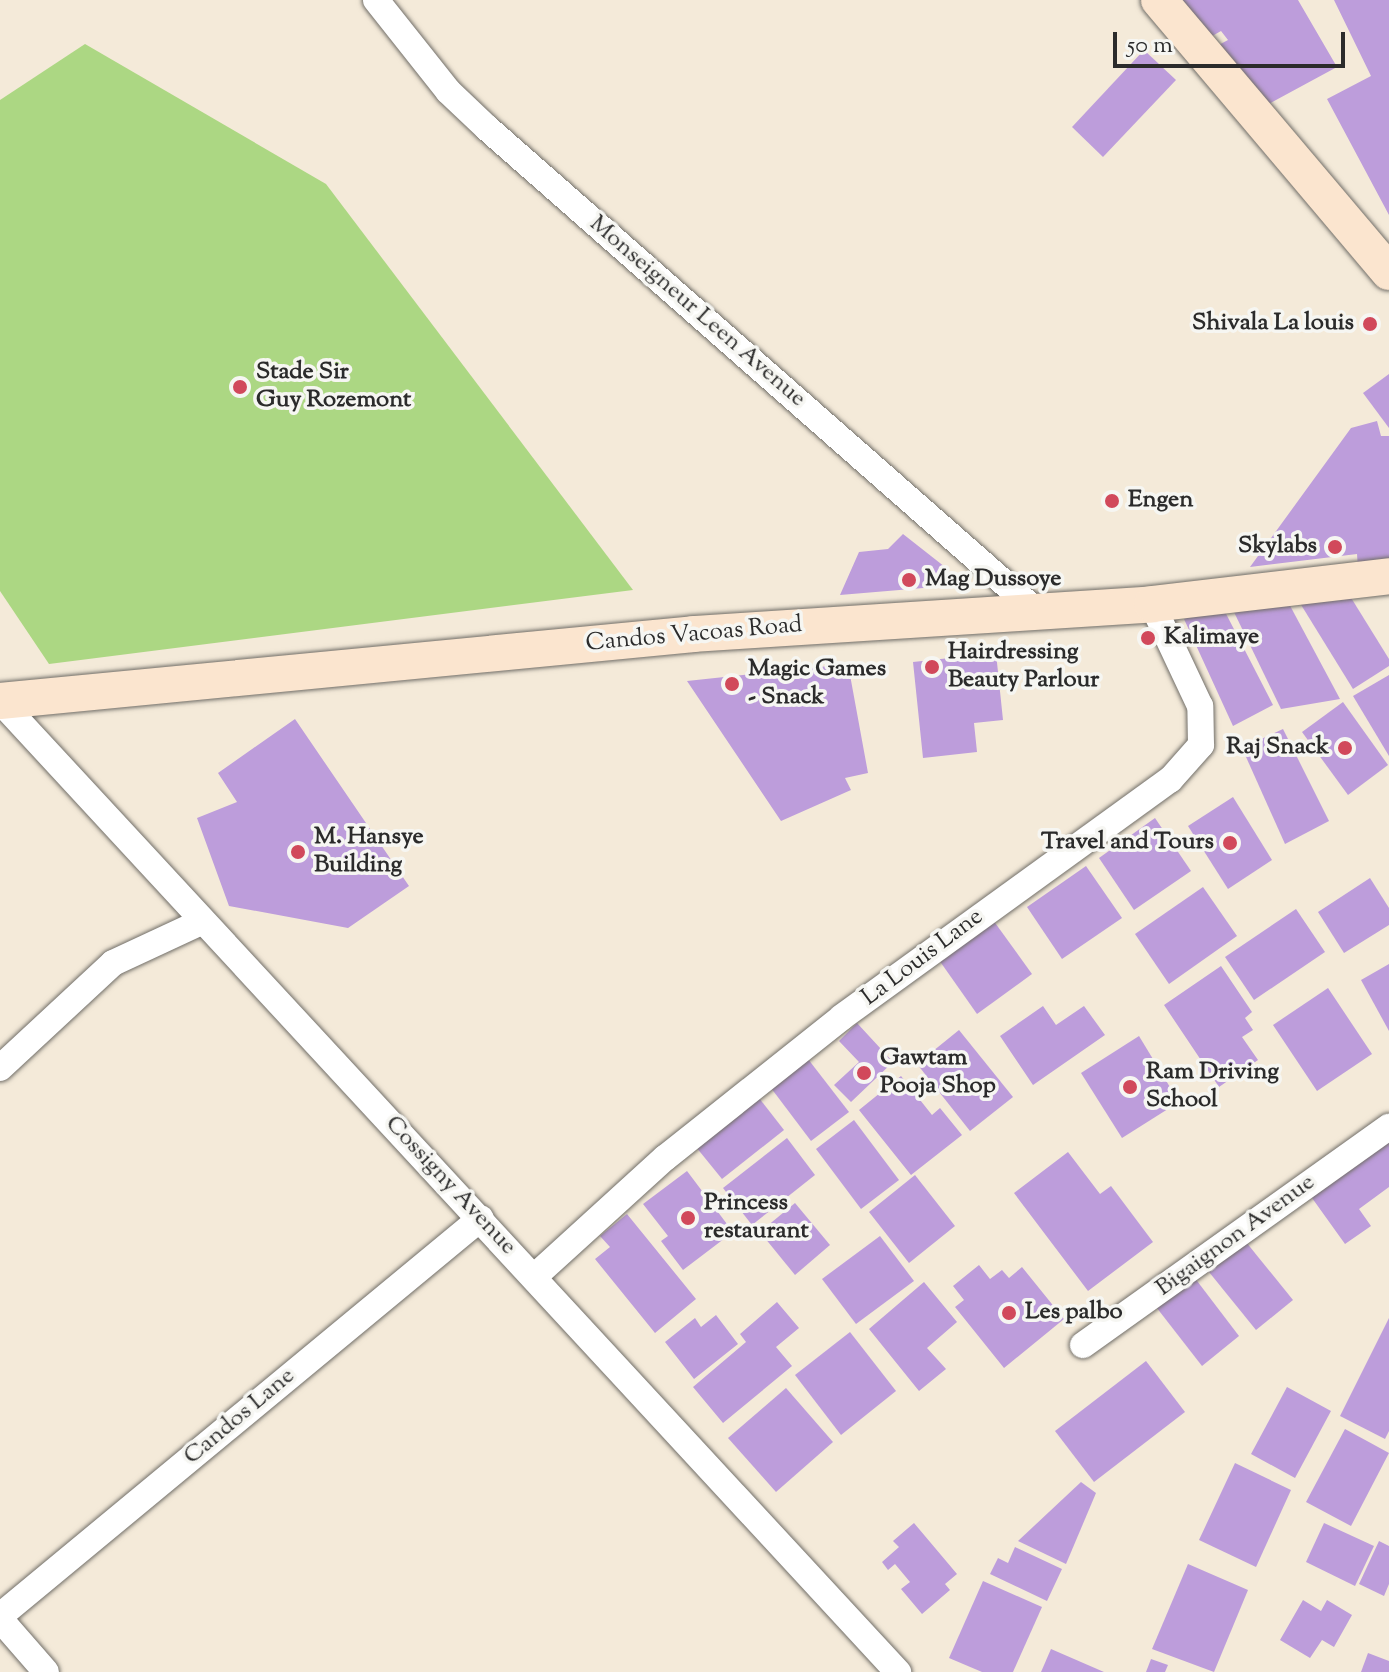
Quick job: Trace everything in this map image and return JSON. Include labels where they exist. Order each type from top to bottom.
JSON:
[{"type":"main road","points":[[1159,0],[1389,272]]},
{"type":"main road","name":"Candos Vacoas Road","points":[[0,701],[678,635],[1034,609],[1152,604],[1389,576]]},
{"type":"street","name":"Monseigneur Leen Avenue","points":[[376,0],[448,91],[487,128],[1034,609]]},
{"type":"street","name":"La Louis Lane","points":[[534,1277],[665,1158],[842,1017],[1170,780],[1201,745],[1200,706],[1152,604]]},
{"type":"street","name":"Cossigny Avenue","points":[[0,701],[481,1218],[889,1669]]},
{"type":"street","points":[[0,1068],[113,963],[203,921]]},
{"type":"street","name":"Bigaignon Avenue","points":[[1083,1345],[1389,1127]]},
{"type":"street","name":"Candos Lane","points":[[0,1618],[481,1218]]},
{"type":"street","points":[[0,1618],[46,1672]]},
{"type":"green space","name":"Stade Sir Guy Rozemont","points":[[85,44],[326,184],[633,590],[49,664],[0,591],[0,100]]},
{"type":"building","points":[[1172,0],[1298,0],[1337,67],[1263,107],[1213,48],[1228,40],[1221,31],[1207,39]]},
{"type":"building","points":[[1334,0],[1389,0],[1389,215],[1327,99],[1371,76]]},
{"type":"building","points":[[1144,50],[1176,80],[1103,157],[1072,127]]},
{"type":"building","points":[[1389,374],[1389,428],[1363,393]]},
{"type":"building","points":[[1377,421],[1381,436],[1389,436],[1389,564],[1358,568],[1357,554],[1250,567],[1351,428]]},
{"type":"building","points":[[903,534],[945,567],[935,587],[840,595],[859,552],[888,549]]},
{"type":"building","points":[[1345,588],[1389,659],[1389,666],[1353,689],[1295,595]]},
{"type":"building","points":[[1287,600],[1340,699],[1281,709],[1232,608]]},
{"type":"building","points":[[1221,604],[1273,705],[1233,726],[1184,619]]},
{"type":"building","points":[[996,653],[1003,720],[974,723],[977,752],[923,758],[913,662]]},
{"type":"building","points":[[848,664],[868,773],[845,778],[851,790],[781,821],[687,681]]},
{"type":"building","points":[[1389,675],[1389,756],[1353,696]]},
{"type":"building","name":"Raj Snack","points":[[1343,702],[1388,765],[1348,795],[1302,732]]},
{"type":"building","name":"M. Hansye Building","points":[[295,719],[409,886],[348,928],[229,906],[197,818],[237,802],[218,773]]},
{"type":"building","points":[[1283,729],[1329,821],[1285,844],[1242,748]]},
{"type":"building","name":"Travel and Tours","points":[[1233,797],[1272,860],[1228,889],[1188,826]]},
{"type":"building","points":[[1155,818],[1191,871],[1134,910],[1099,858]]},
{"type":"building","points":[[1086,866],[1122,918],[1062,959],[1027,907]]},
{"type":"building","points":[[1370,878],[1389,908],[1389,925],[1344,953],[1318,912]]},
{"type":"building","points":[[1203,887],[1237,936],[1169,984],[1135,934]]},
{"type":"building","points":[[1296,909],[1325,952],[1254,1000],[1225,957]]},
{"type":"building","points":[[993,920],[1032,974],[977,1014],[939,960]]},
{"type":"building","points":[[1389,964],[1389,1031],[1361,980]]},
{"type":"building","points":[[1221,966],[1252,1012],[1245,1018],[1253,1030],[1242,1037],[1258,1060],[1219,1087],[1164,1005]]},
{"type":"building","points":[[1328,988],[1372,1054],[1317,1091],[1273,1025]]},
{"type":"building","points":[[1043,1006],[1056,1025],[1084,1006],[1105,1035],[1033,1085],[1000,1036]]},
{"type":"building","name":"Gawtam Pooja Shop","points":[[857,1023],[893,1062],[851,1102],[834,1085],[859,1062],[839,1041]]},
{"type":"building","points":[[959,1030],[1013,1097],[970,1131],[917,1064]]},
{"type":"building","name":"Ram Driving School","points":[[1139,1036],[1179,1102],[1122,1138],[1081,1073]]},
{"type":"building","points":[[808,1059],[849,1112],[811,1141],[771,1088]]},
{"type":"building","points":[[901,1076],[932,1115],[940,1108],[962,1135],[911,1175],[859,1110]]},
{"type":"building","points":[[759,1098],[784,1130],[722,1179],[696,1147]]},
{"type":"building","points":[[854,1120],[899,1180],[861,1209],[816,1149]]},
{"type":"building","points":[[787,1138],[815,1175],[752,1225],[723,1188]]},
{"type":"building","points":[[1389,1138],[1389,1187],[1359,1209],[1371,1226],[1345,1244],[1307,1191]]},
{"type":"building","points":[[1068,1152],[1100,1194],[1111,1186],[1153,1242],[1088,1291],[1014,1193]]},
{"type":"building","name":"Princess restaurant","points":[[687,1171],[733,1232],[683,1270],[661,1241],[668,1236],[643,1204]]},
{"type":"building","points":[[915,1175],[955,1226],[909,1263],[869,1212]]},
{"type":"building","points":[[795,1203],[830,1245],[795,1275],[760,1232]]},
{"type":"building","points":[[627,1214],[696,1299],[655,1333],[595,1259],[610,1247],[600,1236]]},
{"type":"building","points":[[880,1236],[914,1281],[856,1324],[822,1279]]},
{"type":"building","points":[[1246,1242],[1293,1300],[1256,1330],[1209,1272]]},
{"type":"building","name":"Les palbo","points":[[979,1265],[990,1279],[1002,1270],[1009,1278],[1022,1267],[1064,1319],[1004,1368],[955,1307],[964,1300],[953,1286]]},
{"type":"building","points":[[1191,1273],[1239,1336],[1202,1366],[1153,1303]]},
{"type":"building","points":[[924,1282],[957,1322],[927,1348],[946,1369],[919,1391],[869,1329]]},
{"type":"building","points":[[777,1302],[799,1328],[776,1347],[792,1366],[723,1423],[693,1387],[746,1342],[740,1334]]},
{"type":"building","points":[[716,1315],[738,1344],[694,1379],[665,1342],[695,1318],[701,1327]]},
{"type":"building","points":[[1389,1318],[1389,1431],[1385,1439],[1340,1416]]},
{"type":"building","points":[[850,1332],[896,1391],[841,1435],[795,1375]]},
{"type":"building","points":[[1146,1361],[1185,1412],[1094,1482],[1055,1431]]},
{"type":"building","points":[[1287,1387],[1331,1411],[1295,1478],[1251,1454]]},
{"type":"building","points":[[786,1388],[833,1442],[776,1492],[728,1438]]},
{"type":"building","points":[[1345,1429],[1389,1453],[1351,1526],[1306,1502]]},
{"type":"building","points":[[1235,1463],[1291,1490],[1256,1567],[1199,1540]]},
{"type":"building","points":[[1081,1482],[1096,1493],[1066,1564],[1018,1541]]},
{"type":"building","points":[[914,1523],[957,1574],[945,1584],[950,1590],[922,1614],[901,1589],[910,1582],[895,1564],[888,1570],[882,1562],[899,1547],[893,1541]]},
{"type":"building","points":[[1324,1523],[1374,1546],[1355,1586],[1306,1562]]},
{"type":"building","points":[[1379,1541],[1389,1546],[1389,1584],[1384,1596],[1359,1584]]},
{"type":"building","points":[[1015,1547],[1062,1569],[1047,1601],[990,1574],[998,1558],[1008,1563]]},
{"type":"building","points":[[1188,1564],[1248,1590],[1214,1672],[1152,1649]]},
{"type":"building","points":[[983,1581],[1042,1607],[1013,1672],[982,1672],[949,1658]]},
{"type":"building","points":[[1303,1600],[1321,1611],[1327,1600],[1352,1615],[1334,1647],[1322,1640],[1310,1658],[1280,1640]]},
{"type":"building","points":[[1051,1649],[1104,1672],[1041,1672]]},
{"type":"building","points":[[1368,1653],[1389,1661],[1389,1672],[1361,1672]]},
{"type":"building","points":[[1151,1659],[1168,1665],[1165,1672],[1146,1672]]},
{"type":"place","name":"Shivala La louis","points":[[1370,324]]},
{"type":"place","name":"Stade Sir Guy Rozemont","points":[[240,387]]},
{"type":"place","name":"Engen","points":[[1112,501]]},
{"type":"place","name":"Skylabs","points":[[1335,547]]},
{"type":"place","name":"Mag Dussoye","points":[[909,580]]},
{"type":"place","name":"Kalimaye","points":[[1148,638]]},
{"type":"place","name":"Hairdressing Beauty Parlour","points":[[932,667]]},
{"type":"place","name":"Magic Games - Snack","points":[[732,684]]},
{"type":"place","name":"Raj Snack","points":[[1345,748]]},
{"type":"place","name":"Travel and Tours","points":[[1230,843]]},
{"type":"place","name":"M. Hansye Building","points":[[298,852]]},
{"type":"place","name":"Gawtam Pooja Shop","points":[[864,1073]]},
{"type":"place","name":"Ram Driving School","points":[[1130,1087]]},
{"type":"place","name":"Princess restaurant","points":[[688,1218]]},
{"type":"place","name":"Les palbo","points":[[1009,1313]]}]
